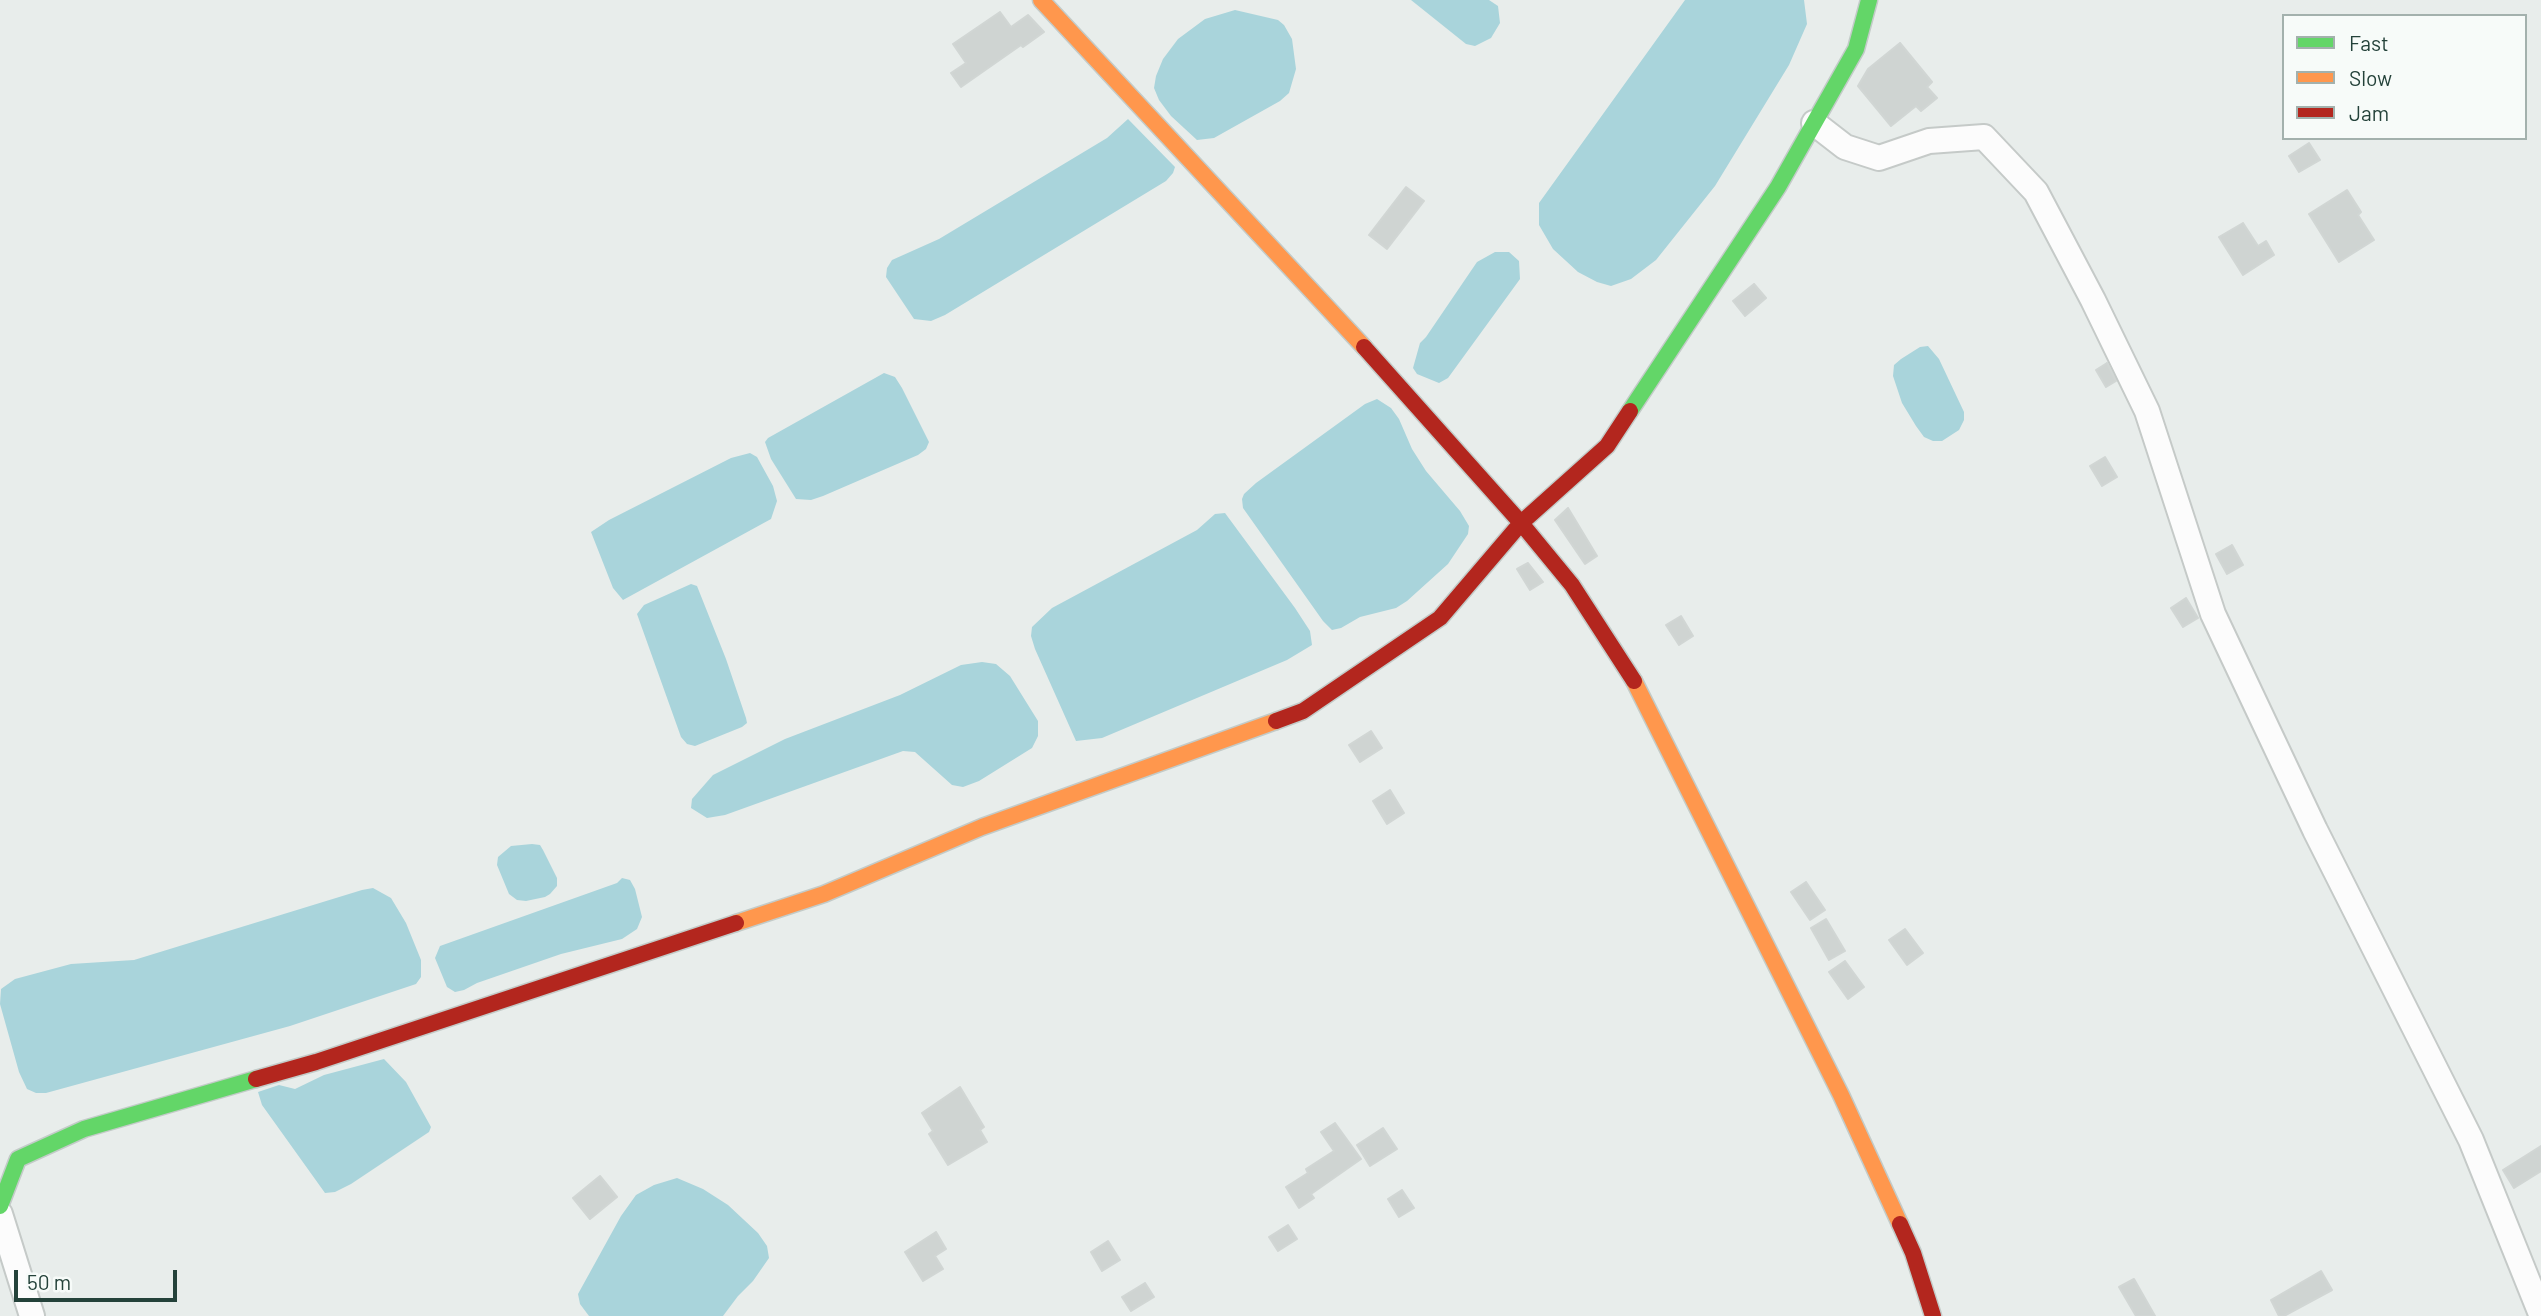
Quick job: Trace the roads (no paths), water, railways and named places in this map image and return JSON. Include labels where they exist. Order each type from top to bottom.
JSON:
[{"type":"street","points":[[1041,0],[1321,299],[1573,585],[1627,667],[1841,1094],[1913,1253],[1933,1316]]},
{"type":"street","points":[[0,1206],[18,1159],[84,1129],[316,1062],[824,894],[982,827],[1303,711],[1440,618],[1521,523],[1606,446],[1778,187],[1857,49],[1869,0]]},
{"type":"street","points":[[1814,123],[1845,147],[1879,158],[1929,141],[1984,137],[2036,192],[2147,411],[2213,614],[2315,830],[2471,1140],[2541,1314]]},
{"type":"street","points":[[0,1214],[32,1316]]},
{"type":"water","points":[[1411,0],[1489,0],[1498,6],[1500,23],[1491,38],[1475,46],[1466,44]]},
{"type":"water","points":[[1685,0],[1804,0],[1807,24],[1789,65],[1715,186],[1656,260],[1631,279],[1611,286],[1578,272],[1553,249],[1539,225],[1539,203]]},
{"type":"water","points":[[1235,10],[1278,20],[1284,25],[1292,39],[1296,69],[1289,93],[1280,101],[1214,138],[1197,140],[1171,116],[1159,100],[1154,88],[1156,76],[1163,59],[1178,39],[1205,19]]},
{"type":"water","points":[[1128,119],[1175,167],[1166,181],[945,315],[931,321],[914,319],[886,277],[892,260],[939,239],[1107,138]]},
{"type":"water","points":[[1495,252],[1509,252],[1519,261],[1520,279],[1448,378],[1439,383],[1417,374],[1413,368],[1420,343],[1477,262]]},
{"type":"water","points":[[1928,346],[1939,359],[1964,412],[1964,420],[1959,430],[1942,441],[1924,437],[1902,403],[1893,376],[1894,365],[1901,359],[1920,347]]},
{"type":"water","points":[[884,373],[895,377],[902,388],[929,442],[926,449],[918,455],[823,496],[811,500],[796,499],[771,459],[765,442]]},
{"type":"water","points":[[1377,399],[1391,408],[1399,419],[1412,449],[1426,471],[1460,511],[1469,526],[1468,534],[1448,564],[1407,601],[1396,608],[1360,617],[1332,630],[1243,508],[1242,499],[1256,483],[1365,404]]},
{"type":"water","points":[[750,453],[757,457],[773,486],[777,501],[771,519],[623,600],[613,588],[591,532],[609,520],[731,458]]},
{"type":"water","points":[[1225,513],[1295,608],[1310,631],[1312,645],[1287,660],[1102,738],[1076,741],[1035,649],[1031,636],[1032,627],[1052,608],[1197,530],[1215,514]]},
{"type":"water","points":[[691,584],[697,586],[726,659],[747,723],[695,746],[687,744],[681,737],[637,614],[644,605]]},
{"type":"water","points":[[982,662],[996,664],[1010,676],[1038,721],[1038,736],[1032,748],[979,781],[963,787],[952,785],[915,752],[903,751],[725,815],[707,818],[691,808],[692,799],[713,775],[785,739],[900,695],[961,665]]},
{"type":"water","points":[[540,845],[543,850],[557,878],[557,886],[545,897],[517,900],[509,894],[497,865],[498,857],[511,846]]},
{"type":"water","points":[[622,878],[630,880],[635,889],[642,917],[637,929],[622,939],[561,954],[464,990],[455,992],[447,987],[435,958],[440,946],[617,883]]},
{"type":"water","points":[[373,888],[391,898],[406,923],[421,960],[421,977],[416,984],[290,1026],[46,1093],[27,1089],[19,1072],[0,1004],[1,989],[15,979],[71,964],[134,960]]},
{"type":"water","points":[[384,1059],[406,1082],[431,1127],[429,1132],[351,1184],[335,1192],[325,1193],[262,1105],[258,1092],[279,1085],[295,1089],[324,1075]]},
{"type":"water","points":[[677,1178],[703,1189],[728,1205],[758,1233],[767,1246],[769,1258],[723,1316],[589,1316],[580,1304],[578,1294],[621,1216],[636,1195],[654,1185]]}]
